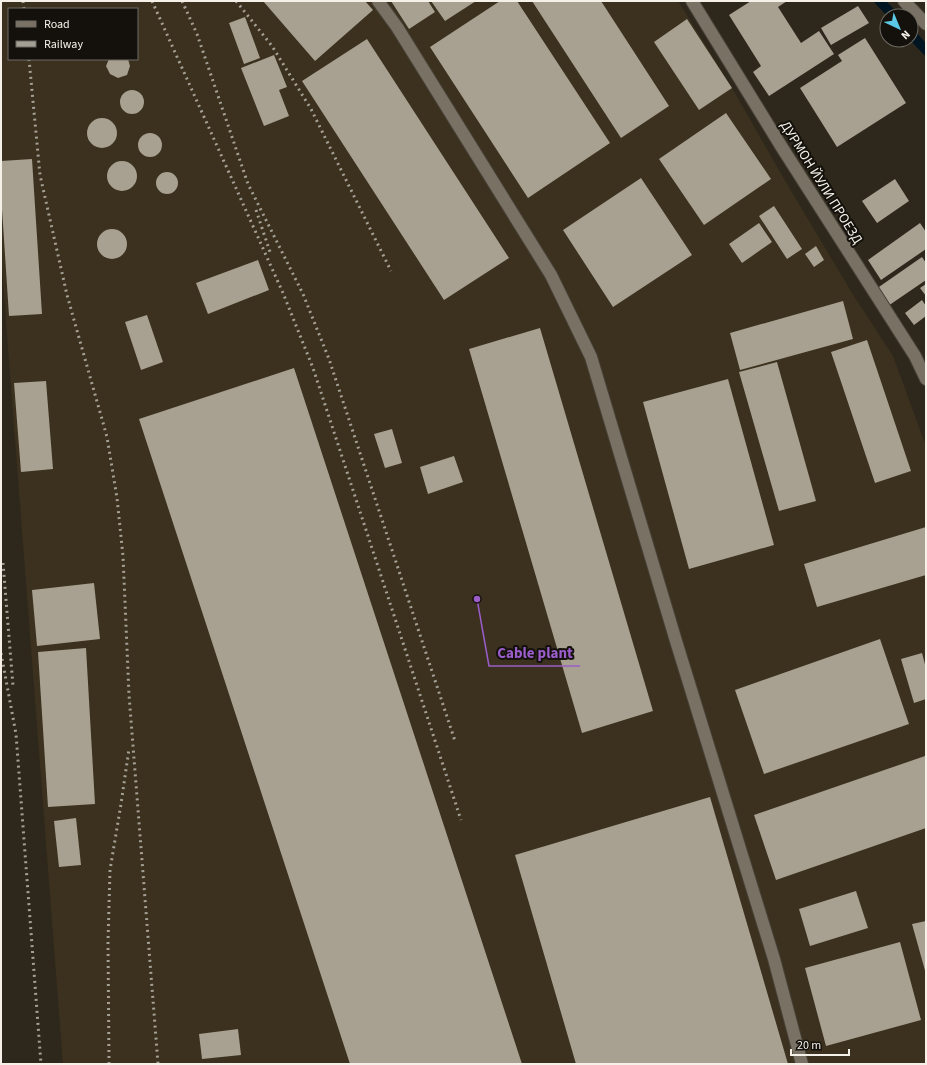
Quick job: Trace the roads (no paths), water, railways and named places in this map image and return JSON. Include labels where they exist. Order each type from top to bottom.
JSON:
[{"type":"street","points":[[378,1],[397,27],[551,275],[591,357],[676,641],[774,959],[802,1064]]},
{"type":"street","name":"ДУРМОН ЙУЛИ ПРОЕЗД","points":[[692,1],[914,356],[926,379]]},
{"type":"street","points":[[904,1],[926,24]]},
{"type":"water","points":[[873,1],[886,1],[893,8],[880,8]]},
{"type":"water","points":[[919,36],[926,43],[926,57],[918,48],[919,48]]},
{"type":"railway","points":[[23,1],[24,8]]},
{"type":"railway","points":[[152,1],[283,293],[313,368],[461,820]]},
{"type":"railway","points":[[182,1],[197,34],[248,184],[303,294],[329,359],[455,741]]},
{"type":"railway","points":[[236,1],[272,46],[311,109],[391,271]]},
{"type":"railway","points":[[29,60],[40,175],[67,295],[107,437],[117,498],[123,556],[129,695],[158,1064]]},
{"type":"railway","points":[[256,210],[270,252]]},
{"type":"railway","points":[[3,563],[13,686]]},
{"type":"railway","points":[[1,653],[16,734],[41,1064]]},
{"type":"railway","points":[[109,1064],[108,942],[110,870],[129,749]]},
{"type":"place","name":"Cable plant","points":[[477,599]]}]
